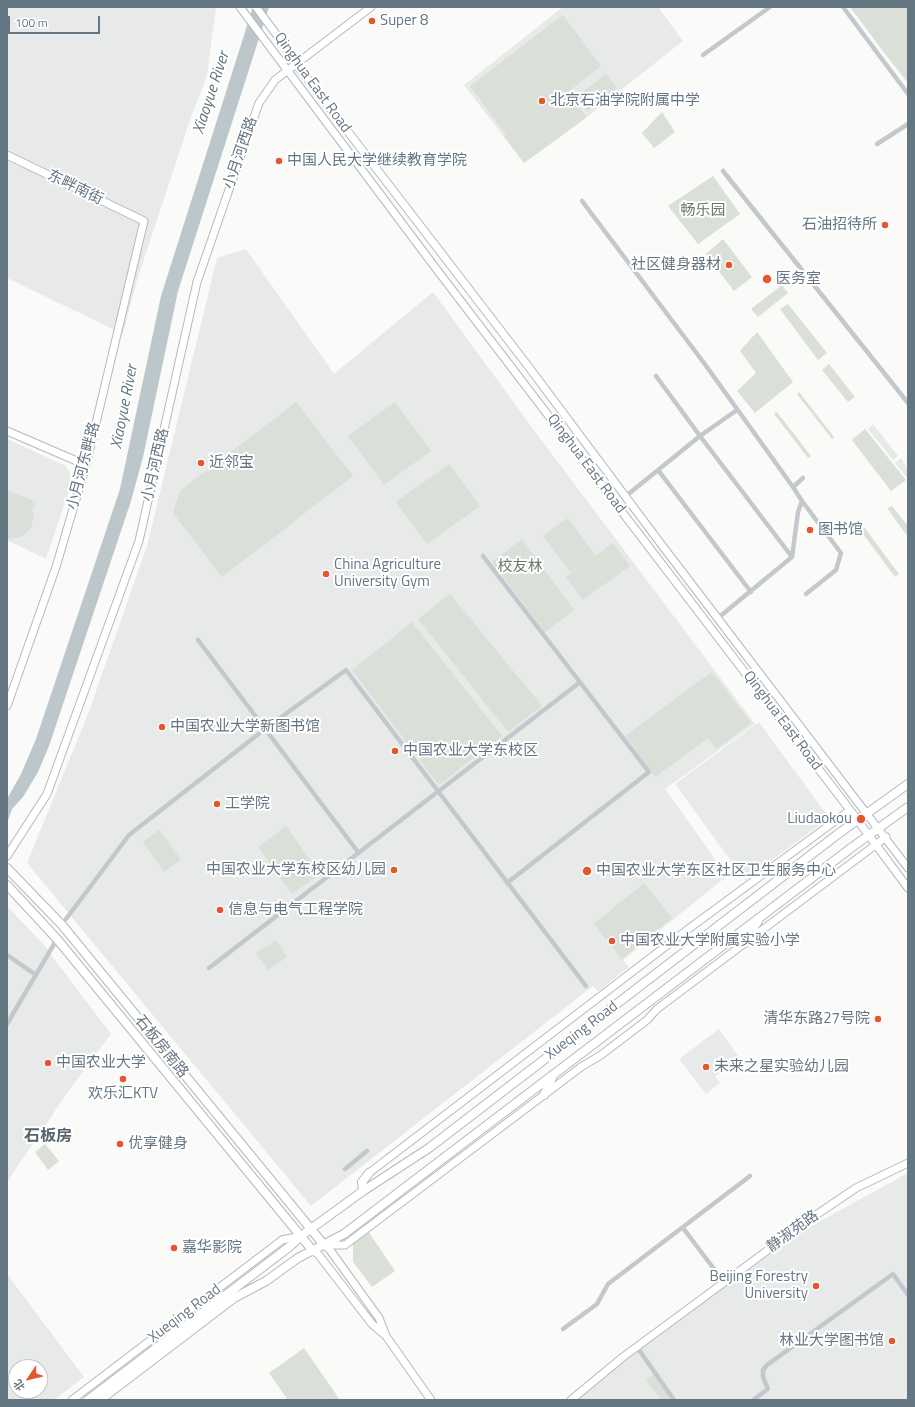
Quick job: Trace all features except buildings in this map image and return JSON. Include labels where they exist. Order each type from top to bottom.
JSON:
[{"type":"main road","name":"Xueqing Road","points":[[88,1400],[289,1247],[301,1236],[429,1148],[858,820],[908,784]]},
{"type":"main road","name":"Xueqing Road","points":[[100,1400],[234,1298],[266,1281],[313,1250],[344,1234],[869,835],[908,807]]},
{"type":"main road","name":"石板房南路","points":[[7,868],[62,925],[324,1245]]},
{"type":"main road","name":"石板房南路","points":[[7,885],[57,939],[313,1250]]},
{"type":"main road","points":[[743,944],[760,918]]},
{"type":"main road","points":[[544,1095],[553,1075]]},
{"type":"main road","points":[[363,1192],[362,1182],[369,1172]]},
{"type":"main road","points":[[170,1337],[172,1324]]},
{"type":"street","name":"Qinghua East Road","points":[[240,7],[434,266],[858,820],[908,888]]},
{"type":"street","name":"Qinghua East Road","points":[[256,7],[296,64],[446,258],[908,868]]},
{"type":"street","name":"小月河西路","points":[[7,856],[47,794],[139,541],[197,282],[259,102],[273,83],[287,71],[371,7]]},
{"type":"street","points":[[703,56],[770,7]]},
{"type":"street","points":[[844,7],[908,94]]},
{"type":"street","points":[[877,144],[908,124]]},
{"type":"street","name":"东畔南街","points":[[7,156],[144,221]]},
{"type":"street","points":[[723,172],[908,403]]},
{"type":"street","points":[[582,201],[841,553],[836,570],[806,594]]},
{"type":"street","name":"小月河东畔路","points":[[7,706],[56,567],[86,465],[144,221]]},
{"type":"street","points":[[434,266],[446,258]]},
{"type":"street","points":[[656,376],[792,557]]},
{"type":"street","points":[[626,496],[700,436],[736,410]]},
{"type":"street","points":[[7,431],[86,465]]},
{"type":"street","points":[[658,470],[750,592]]},
{"type":"street","points":[[793,486],[803,478]]},
{"type":"street","points":[[718,618],[792,557],[797,519],[802,501]]},
{"type":"street","points":[[483,556],[579,683],[649,772],[507,883]]},
{"type":"street","points":[[198,640],[358,852]]},
{"type":"street","points":[[66,919],[129,835],[265,729],[346,670],[586,986]]},
{"type":"street","points":[[209,968],[579,683]]},
{"type":"street","name":"Xueqing Road","points":[[369,1172],[687,930],[850,810]]},
{"type":"street","name":"Xueqing Road","points":[[324,1245],[345,1245],[544,1095],[606,1051],[647,1020],[657,1009],[886,837]]},
{"type":"street","points":[[7,1024],[57,939]]},
{"type":"street","points":[[7,955],[36,975]]},
{"type":"street","points":[[345,1169],[367,1152]]},
{"type":"street","name":"静淑苑路","points":[[571,1400],[636,1347],[810,1219],[856,1188],[908,1163]]},
{"type":"street","points":[[563,1329],[597,1304],[608,1284],[750,1176]]},
{"type":"street","points":[[683,1228],[724,1282]]},
{"type":"street","name":"Xueqing Road","points":[[72,1400],[282,1240],[301,1236]]},
{"type":"street","points":[[324,1245],[330,1250],[379,1318],[386,1336],[431,1400]]},
{"type":"street","points":[[313,1250],[318,1254],[372,1324],[386,1336]]},
{"type":"street","points":[[752,1400],[768,1389],[763,1377],[764,1370],[767,1365],[893,1274],[908,1295]]},
{"type":"street","points":[[636,1347],[674,1400]]},
{"type":"shaded area","points":[[7,7],[216,7],[207,76],[192,114],[137,280],[123,334],[7,278]]},
{"type":"shaded area","points":[[253,7],[269,7],[178,291],[143,457],[131,501],[49,746],[38,772],[23,797],[12,809],[7,823],[7,799],[21,774],[36,739],[120,489],[161,296]]},
{"type":"shaded area","name":"北京石油学院附属中学","points":[[563,7],[658,7],[683,41],[587,117],[524,163],[464,85]]},
{"type":"shaded area","name":"中国农业大学东校区","points":[[246,249],[334,374],[433,292],[539,437],[755,724],[665,789],[727,876],[623,960],[629,967],[598,991],[593,986],[311,1206],[27,863],[88,714],[147,546],[217,258]]},
{"type":"shaded area","points":[[873,424],[898,456],[893,460],[868,429]]},
{"type":"shaded area","points":[[7,439],[66,466],[73,479],[46,559],[7,540]]},
{"type":"shaded area","points":[[901,458],[908,469],[908,476],[906,477],[895,463]]},
{"type":"shaded area","points":[[759,722],[829,818],[745,880],[675,784]]},
{"type":"shaded area","name":"中国农业大学","points":[[7,906],[43,944],[111,1034],[67,1093],[7,1182]]},
{"type":"shaded area","name":"未来之星实验幼儿园","points":[[719,1029],[739,1057],[715,1076],[720,1083],[706,1094],[679,1059]]},
{"type":"shaded area","name":"Beijing Forestry University","points":[[908,1173],[908,1400],[570,1400],[793,1236]]},
{"type":"shaded area","points":[[7,1274],[84,1377],[54,1400],[7,1400]]},
{"type":"green space","points":[[850,7],[908,7],[908,83],[882,50]]},
{"type":"green space","points":[[563,15],[601,66],[568,92],[587,117],[524,163],[504,136],[506,135],[470,86]]},
{"type":"green space","points":[[606,74],[617,88],[587,111],[576,97]]},
{"type":"green space","points":[[662,112],[675,132],[654,148],[642,133]]},
{"type":"green space","name":"畅乐园","points":[[713,176],[740,214],[698,244],[668,206]]},
{"type":"green space","name":"社区健身器材","points":[[723,239],[752,277],[734,291],[706,254]]},
{"type":"green space","points":[[782,285],[788,293],[758,317],[751,309]]},
{"type":"green space","points":[[788,304],[827,353],[818,360],[780,309]]},
{"type":"green space","points":[[757,332],[793,382],[755,413],[737,391],[756,373],[740,351]]},
{"type":"green space","points":[[829,364],[855,397],[848,402],[822,370]]},
{"type":"green space","points":[[799,392],[834,437],[832,439],[797,394]]},
{"type":"green space","points":[[296,402],[353,476],[222,577],[173,513],[180,491]]},
{"type":"green space","points":[[395,402],[431,451],[384,485],[348,436]]},
{"type":"green space","points":[[777,412],[811,456],[808,458],[774,414]]},
{"type":"green space","points":[[865,429],[906,480],[891,491],[852,440]]},
{"type":"green space","points":[[449,464],[480,506],[427,544],[396,502]]},
{"type":"green space","points":[[7,490],[36,502],[32,509],[34,516],[31,528],[22,536],[10,539],[7,537]]},
{"type":"green space","points":[[892,506],[908,526],[908,537],[887,508]]},
{"type":"green space","points":[[568,518],[595,555],[571,573],[543,536]]},
{"type":"green space","points":[[864,527],[899,574],[895,577],[860,530]]},
{"type":"green space","name":"校友林","points":[[522,539],[574,610],[545,632],[492,562]]},
{"type":"green space","points":[[613,543],[630,566],[583,600],[566,577]]},
{"type":"green space","points":[[450,594],[542,706],[508,732],[418,619]]},
{"type":"green space","points":[[412,622],[502,736],[439,785],[352,670]]},
{"type":"green space","points":[[712,672],[751,723],[716,749],[708,738],[655,777],[625,736]]},
{"type":"green space","points":[[286,826],[320,874],[292,894],[258,847]]},
{"type":"green space","points":[[159,830],[181,860],[164,872],[143,842]]},
{"type":"green space","points":[[644,883],[672,918],[622,959],[594,924]]},
{"type":"green space","points":[[276,940],[287,957],[268,970],[256,953]]},
{"type":"green space","points":[[45,1144],[59,1161],[48,1170],[35,1152]]},
{"type":"green space","points":[[368,1231],[395,1271],[372,1287],[353,1262],[353,1242]]},
{"type":"green space","points":[[304,1348],[340,1400],[288,1400],[269,1373]]},
{"type":"green space","points":[[655,1374],[673,1400],[661,1400],[646,1380]]},
{"type":"place","name":"Super 8","points":[[372,21]]},
{"type":"place","name":"北京石油学院附属中学","points":[[542,101]]},
{"type":"place","name":"中国人民大学继续教育学院","points":[[279,161]]},
{"type":"place","name":"石油招待所","points":[[885,225]]},
{"type":"place","name":"社区健身器材","points":[[729,265]]},
{"type":"place","name":"医务室","points":[[767,279]]},
{"type":"place","name":"近邻宝","points":[[201,463]]},
{"type":"place","name":"图书馆","points":[[810,530]]},
{"type":"place","name":"China Agriculture University Gym","points":[[326,574]]},
{"type":"place","name":"中国农业大学新图书馆","points":[[162,727]]},
{"type":"place","name":"中国农业大学东校区","points":[[395,751]]},
{"type":"place","name":"工学院","points":[[217,804]]},
{"type":"place","name":"Liudaokou","points":[[861,819]]},
{"type":"place","name":"中国农业大学东校区幼儿园","points":[[394,870]]},
{"type":"place","name":"中国农业大学东区社区卫生服务中心","points":[[587,871]]},
{"type":"place","name":"信息与电气工程学院","points":[[220,910]]},
{"type":"place","name":"中国农业大学附属实验小学","points":[[612,941]]},
{"type":"place","name":"清华东路27号院","points":[[878,1019]]},
{"type":"place","name":"中国农业大学","points":[[48,1063]]},
{"type":"place","name":"未来之星实验幼儿园","points":[[706,1067]]},
{"type":"place","name":"欢乐汇KTV","points":[[123,1079]]},
{"type":"place","name":"优享健身","points":[[120,1144]]},
{"type":"place","name":"嘉华影院","points":[[174,1248]]},
{"type":"place","name":"Beijing Forestry University","points":[[816,1286]]},
{"type":"place","name":"林业大学图书馆","points":[[892,1341]]},
{"type":"district","name":"石板房","points":[[48,1137]]},
{"type":"water label","name":"Xiaoyue River","points":[[212,93]]},
{"type":"water label","name":"Xiaoyue River","points":[[125,407]]}]
